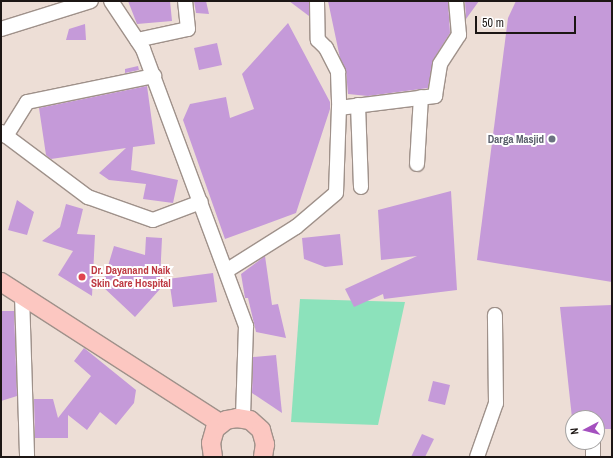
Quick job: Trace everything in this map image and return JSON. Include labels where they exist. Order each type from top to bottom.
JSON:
[{"type":"main road","points":[[1,282],[220,424]]},
{"type":"main road","points":[[210,455],[212,436],[220,424],[231,418],[242,418],[261,430],[264,437],[267,455]]},
{"type":"street","points":[[1,29],[91,1]]},
{"type":"street","points":[[111,1],[143,49],[246,326],[242,418]]},
{"type":"street","points":[[137,40],[188,29],[185,1]]},
{"type":"street","points":[[226,271],[296,227],[336,193],[339,108],[338,72],[326,48],[318,40],[317,1]]},
{"type":"street","points":[[339,108],[435,96],[440,64],[459,35],[456,1]]},
{"type":"street","points":[[154,76],[27,102],[4,134],[88,197],[153,220],[200,202]]},
{"type":"street","points":[[418,164],[421,98]]},
{"type":"street","points":[[358,105],[361,187]]},
{"type":"street","points":[[22,295],[27,457]]},
{"type":"street","points":[[477,457],[496,403],[494,315]]},
{"type":"green space","points":[[300,299],[405,302],[378,425],[291,422]]},
{"type":"building","points":[[128,1],[170,1],[172,21],[137,24]]},
{"type":"building","points":[[194,1],[206,1],[209,14],[196,13]]},
{"type":"building","points":[[289,1],[309,1],[309,16]]},
{"type":"building","points":[[328,1],[448,1],[450,33],[433,60],[428,88],[368,96],[348,94],[346,71],[340,58]]},
{"type":"building","points":[[465,1],[479,1],[466,19]]},
{"type":"building","name":"Darga Masjid","points":[[516,1],[612,1],[612,282],[477,260],[508,18]]},
{"type":"building","points":[[288,23],[330,102],[330,109],[296,213],[225,239],[183,120],[190,104],[226,97],[230,118],[254,109],[242,74]]},
{"type":"building","points":[[85,24],[86,40],[66,40],[69,29]]},
{"type":"building","points":[[217,43],[222,65],[199,70],[194,48]]},
{"type":"building","points":[[138,66],[139,70],[125,73],[125,69]]},
{"type":"building","points":[[147,86],[155,144],[133,147],[131,170],[178,180],[173,203],[143,199],[146,184],[109,180],[99,173],[126,148],[51,159],[46,155],[39,108]]},
{"type":"building","points":[[451,191],[457,290],[384,299],[383,294],[354,307],[345,289],[417,256],[381,260],[378,210]]},
{"type":"building","points":[[17,200],[34,212],[27,235],[8,230]]},
{"type":"building","points":[[66,204],[83,209],[77,234],[95,235],[92,296],[58,275],[73,251],[42,241],[60,227]]},
{"type":"building","points":[[340,234],[343,265],[325,267],[304,259],[302,238]]},
{"type":"building","points":[[146,237],[162,238],[160,280],[213,273],[217,302],[173,307],[169,279],[135,317],[102,286],[114,246],[145,255]]},
{"type":"building","points":[[265,256],[272,305],[278,304],[286,338],[256,332],[248,298],[245,298],[241,274]]},
{"type":"building","points":[[612,305],[612,429],[605,429],[605,410],[571,410],[560,307]]},
{"type":"building","points":[[1,311],[14,311],[17,396],[1,401]]},
{"type":"building","points":[[84,348],[136,390],[134,403],[116,425],[100,412],[87,430],[68,415],[68,438],[35,438],[34,399],[53,399],[58,418],[91,376],[74,361]]},
{"type":"building","points":[[276,355],[282,413],[252,393],[253,357]]},
{"type":"building","points":[[433,381],[450,385],[445,405],[428,401]]},
{"type":"building","points":[[422,434],[434,439],[425,457],[411,457]]},
{"type":"place","name":"Darga Masjid","points":[[552,139]]},
{"type":"place","name":"Dr. Dayanand Naik Skin Care Hospital","points":[[82,277]]}]
